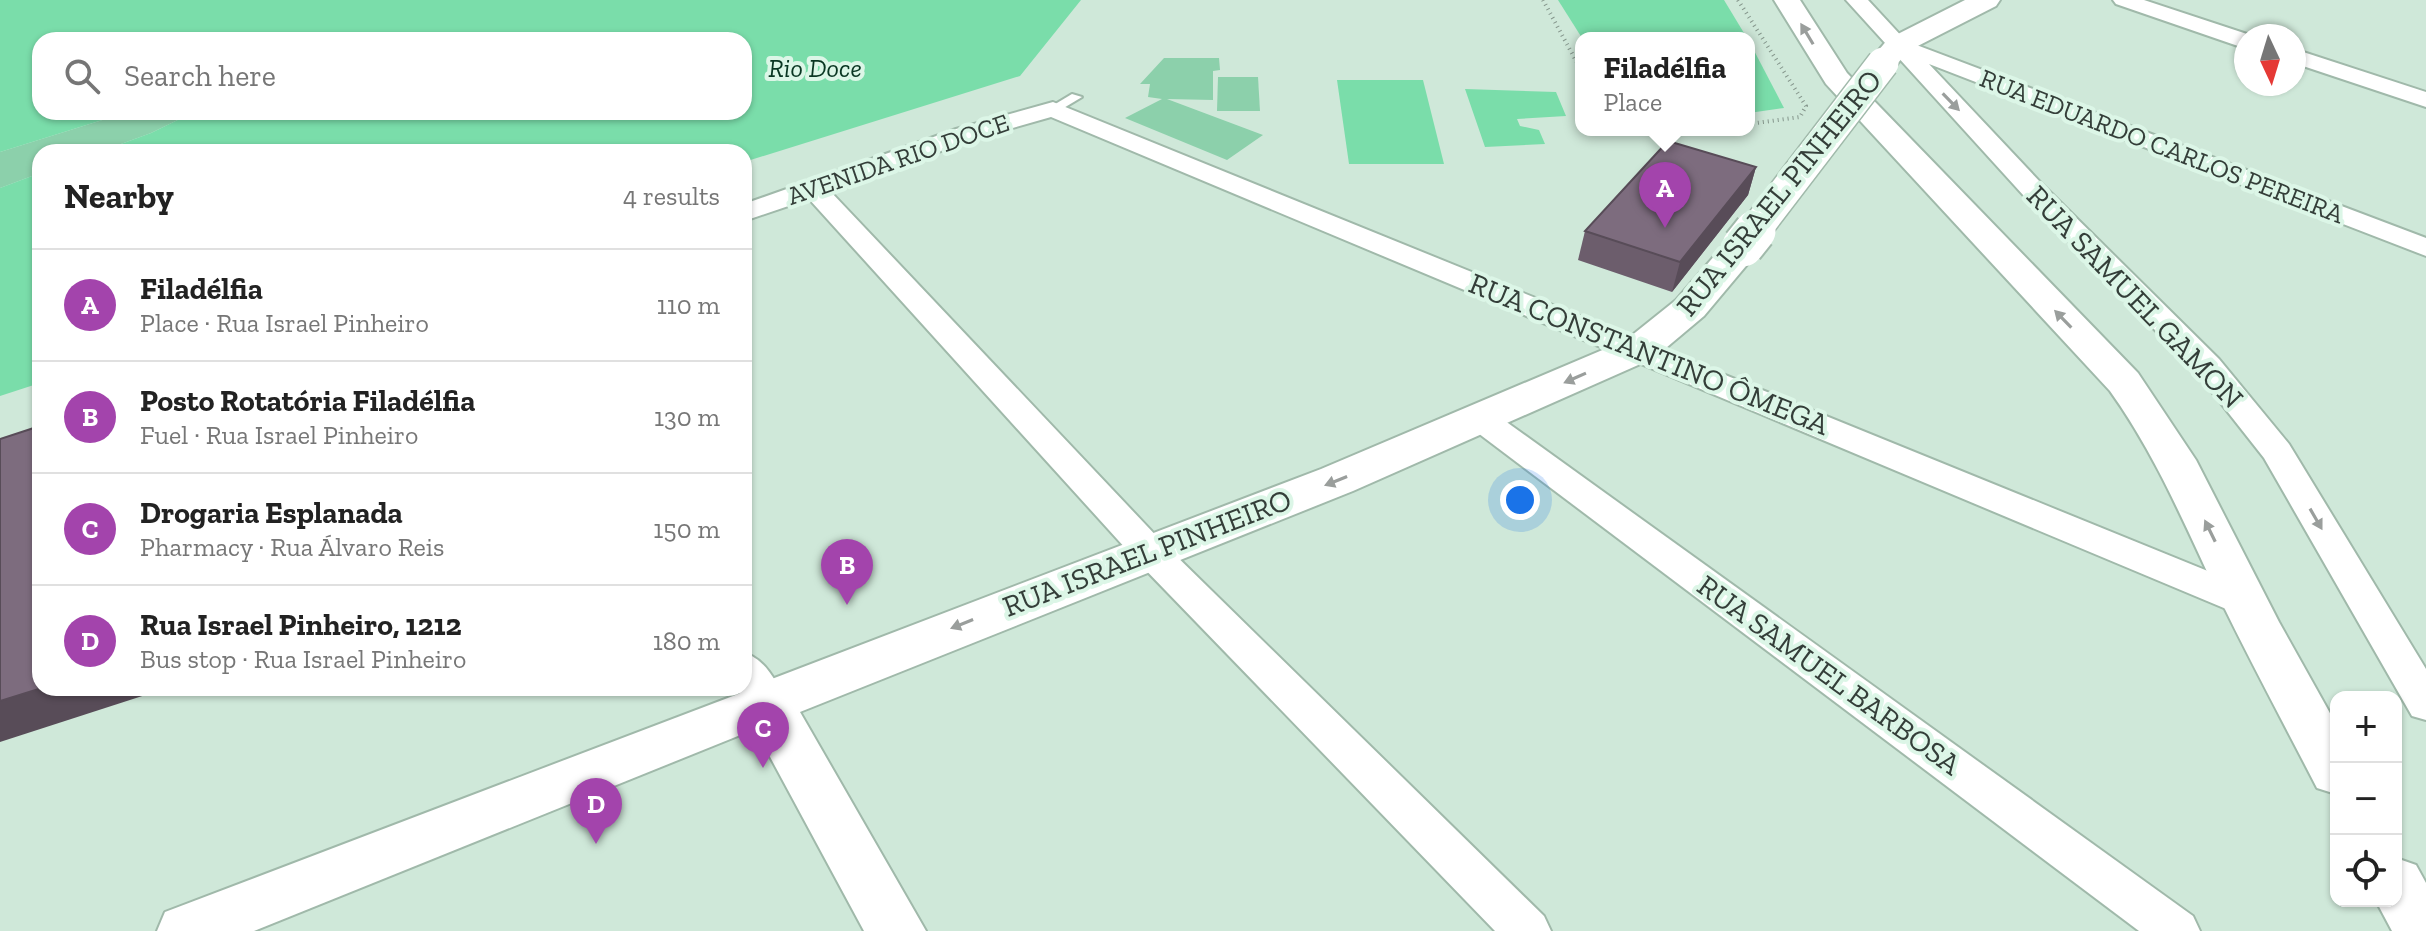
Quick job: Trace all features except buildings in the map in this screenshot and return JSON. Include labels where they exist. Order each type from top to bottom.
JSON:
[{"type":"main road","name":"RUA ISRAEL PINHEIRO","points":[[755,686],[1150,552],[1482,420],[1640,349],[1690,308],[1743,246],[1891,54],[1986,0]]},
{"type":"main road","points":[[755,686],[896,931]]},
{"type":"street","points":[[1787,0],[1827,68],[1889,138],[2124,382],[2152,417],[2173,453],[2244,601],[2331,763]]},
{"type":"street","name":"RUA SAMUEL GAMON","points":[[1856,0],[1891,54],[2033,190],[2208,366],[2277,452],[2426,704]]},
{"type":"street","points":[[2123,0],[2234,37]]},
{"type":"street","name":"RUA EDUARDO CARLOS PEREIRA","points":[[1891,54],[2426,248]]},
{"type":"street","points":[[2306,60],[2426,100]]},
{"type":"street","name":"RUA CONSTANTINO ÔMEGA","points":[[1065,103],[1640,349],[2244,601]]},
{"type":"street","name":"AVENIDA RIO DOCE","points":[[752,210],[965,134],[1065,103]]},
{"type":"street","points":[[814,189],[1150,552],[1527,931]]},
{"type":"street","name":"RUA SAMUEL BARBOSA","points":[[1482,420],[2176,931]]},
{"type":"street","name":"RUA ISRAEL PINHEIRO","points":[[186,931],[732,696]]},
{"type":"street","points":[[2402,894],[2422,931]]},
{"type":"path","points":[[1543,0],[1575,59]]},
{"type":"path","points":[[1738,0],[1806,106],[1800,117],[1755,123]]},
{"type":"shaded area","points":[[1164,58],[1219,58],[1220,70],[1213,71],[1213,100],[1167,99],[1263,135],[1227,160],[1125,118],[1162,99],[1148,97],[1150,84],[1140,84]]},
{"type":"shaded area","points":[[1218,77],[1258,77],[1260,111],[1217,111]]},
{"type":"shaded area","points":[[102,120],[178,120],[121,144],[32,144],[32,176],[0,188],[0,152]]},
{"type":"water","name":"Rio Doce","points":[[0,0],[1081,0],[1020,76],[752,160],[752,144],[121,144],[178,120],[752,120],[752,32],[32,32],[32,120],[102,120],[0,152]]},
{"type":"water","points":[[1558,0],[1724,0],[1743,32],[1578,32]]},
{"type":"water","points":[[1755,52],[1784,108],[1755,112]]},
{"type":"water","points":[[1337,80],[1423,80],[1444,164],[1349,164]]},
{"type":"water","points":[[1465,89],[1556,92],[1566,116],[1517,119],[1520,126],[1539,130],[1545,144],[1485,147]]},
{"type":"water","points":[[32,176],[32,386],[0,396],[0,188]]},
{"type":"place","name":"Filadélfia","points":[[1665,228]]},
{"type":"place","name":"Posto Rotatória Filadélfia","points":[[847,605]]},
{"type":"place","name":"Drogaria Esplanada","points":[[763,768]]},
{"type":"place","name":"Rua Israel Pinheiro, 1212","points":[[596,844]]}]
